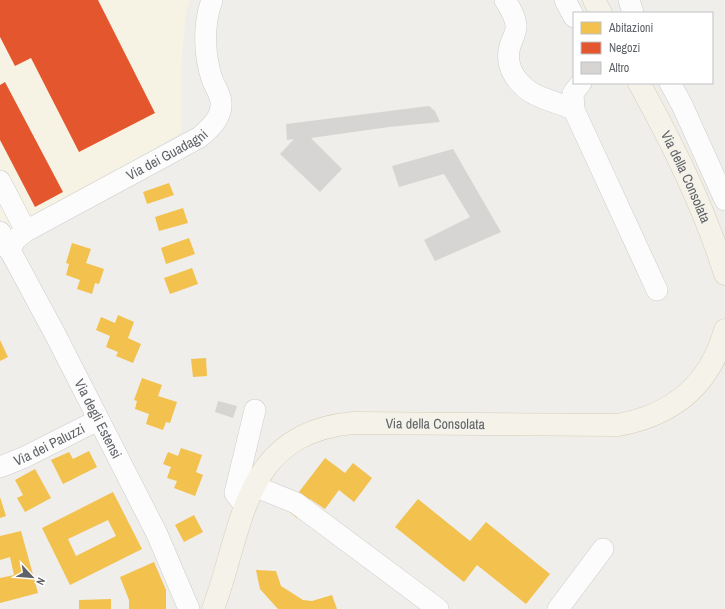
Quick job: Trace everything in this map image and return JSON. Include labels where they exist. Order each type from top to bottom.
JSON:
[{"type":"main road","points":[[594,0],[600,12]]},
{"type":"main road","name":"Via della Consolata","points":[[640,84],[674,146],[708,226],[725,274]]},
{"type":"main road","name":"Via della Consolata","points":[[213,609],[245,506],[254,486],[263,470],[287,445],[309,433],[336,425],[411,422],[618,425],[650,418],[678,402],[698,383],[715,358],[725,330]]},
{"type":"street","name":"Via dei Guadagni","points":[[5,241],[16,240],[26,231],[200,137],[216,121],[222,104],[209,67],[207,19],[212,0]]},
{"type":"street","points":[[505,0],[514,15],[517,26],[510,48],[509,67],[522,85],[530,92],[562,103],[574,110]]},
{"type":"street","points":[[565,0],[573,15]]},
{"type":"street","points":[[629,0],[633,12]]},
{"type":"street","points":[[580,84],[573,93],[574,110],[658,290]]},
{"type":"street","points":[[671,84],[725,200]]},
{"type":"street","points":[[0,181],[26,231]]},
{"type":"street","name":"Via degli Estensi","points":[[5,241],[55,334],[156,534],[189,609]]},
{"type":"street","points":[[245,506],[235,493],[255,410]]},
{"type":"street","name":"Via dei Paluzzi","points":[[0,467],[26,457],[98,420]]},
{"type":"street","points":[[254,486],[296,503],[438,609]]},
{"type":"street","points":[[558,609],[603,549]]},
{"type":"shaded area","points":[[0,0],[190,0],[186,13],[181,65],[181,133],[8,233],[0,218]]},
{"type":"building: Abitazioni","points":[[169,183],[174,195],[147,204],[143,192]]},
{"type":"building: Abitazioni","points":[[183,208],[188,223],[159,231],[155,217]]},
{"type":"building: Abitazioni","points":[[189,238],[195,254],[166,264],[161,248]]},
{"type":"building: Abitazioni","points":[[72,243],[91,249],[86,263],[104,269],[99,284],[95,283],[92,294],[77,289],[80,280],[66,275],[69,264],[66,263]]},
{"type":"building: Abitazioni","points":[[192,268],[198,284],[170,294],[164,278]]},
{"type":"building: Abitazioni","points":[[118,315],[134,322],[128,338],[141,344],[133,363],[116,356],[118,352],[106,347],[110,336],[96,330],[101,317],[115,323]]},
{"type":"building: Abitazioni","points":[[0,340],[8,357],[0,361]]},
{"type":"building: Abitazioni","points":[[206,358],[207,376],[193,377],[191,359]]},
{"type":"building: Abitazioni","points":[[142,378],[162,385],[158,396],[177,402],[170,423],[166,422],[163,430],[146,424],[149,414],[135,409],[137,401],[134,400]]},
{"type":"building: Abitazioni","points":[[181,448],[202,455],[196,472],[203,475],[195,496],[174,488],[177,481],[167,478],[171,467],[163,464],[168,452],[178,456]]},
{"type":"building: Abitazioni","points":[[89,451],[97,467],[63,484],[51,460],[69,452],[73,459]]},
{"type":"building: Abitazioni","points":[[325,458],[345,473],[353,463],[372,478],[354,502],[339,490],[325,509],[310,499],[297,518],[286,509]]},
{"type":"building: Abitazioni","points":[[35,469],[51,498],[25,512],[17,498],[23,495],[15,480]]},
{"type":"building: Abitazioni","points":[[113,492],[142,549],[70,585],[42,528]],"holes":[[[108,520],[116,536],[76,556],[68,539]]]},
{"type":"building: Abitazioni","points":[[0,497],[6,516],[0,518]]},
{"type":"building: Abitazioni","points":[[418,499],[470,541],[486,522],[550,574],[526,604],[477,565],[464,582],[395,527]]},
{"type":"building: Abitazioni","points":[[194,515],[203,532],[184,542],[175,525]]},
{"type":"building: Abitazioni","points":[[21,531],[38,593],[0,603],[0,578],[14,575],[10,557],[0,560],[0,536]]},
{"type":"building: Abitazioni","points":[[154,562],[166,590],[166,609],[129,609],[129,600],[120,577]]},
{"type":"building: Abitazioni","points":[[256,570],[276,571],[281,586],[303,600],[312,601],[332,595],[337,609],[278,609],[260,589]]},
{"type":"building: Abitazioni","points":[[111,599],[111,609],[79,609],[79,600]]},
{"type":"building: Negozi","points":[[0,0],[98,0],[155,113],[79,152],[31,58],[15,66],[0,37]]},
{"type":"building: Negozi","points":[[5,82],[63,192],[35,207],[0,140],[0,85]]},
{"type":"building: Altro","points":[[429,106],[435,111],[440,122],[389,127],[311,138],[342,169],[320,192],[280,154],[294,139],[287,140],[286,124]]},
{"type":"building: Altro","points":[[453,149],[501,232],[435,261],[424,240],[470,217],[444,174],[399,187],[392,166]]},
{"type":"building: Altro","points":[[218,401],[237,406],[233,418],[215,412]]}]
